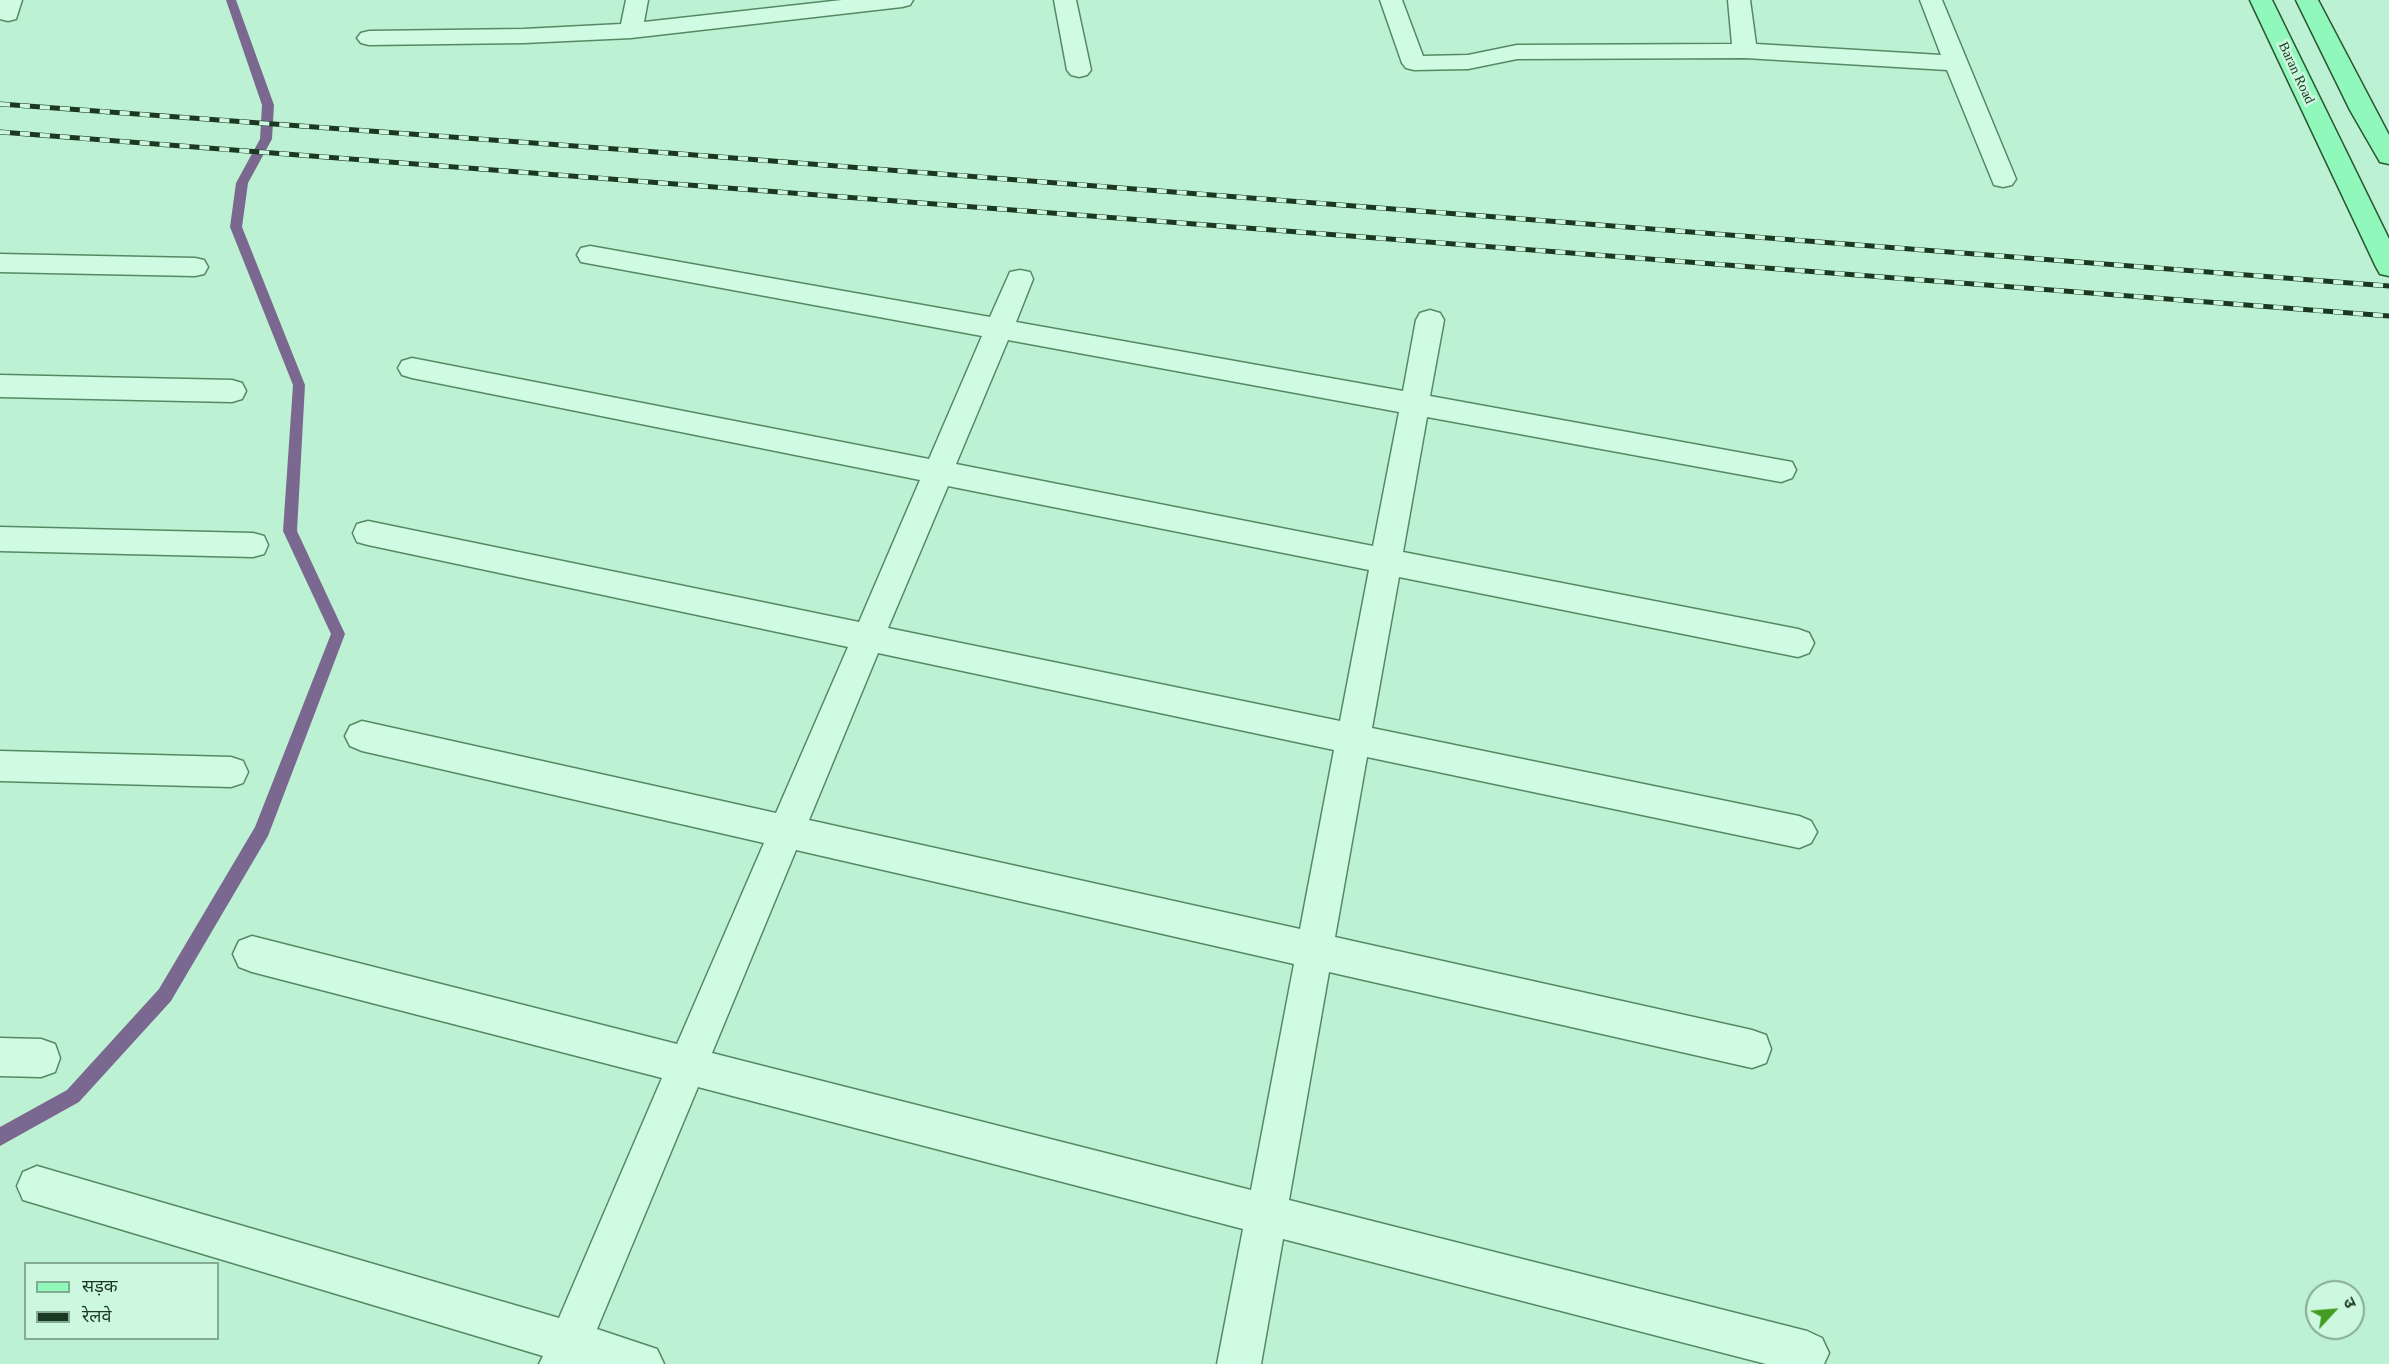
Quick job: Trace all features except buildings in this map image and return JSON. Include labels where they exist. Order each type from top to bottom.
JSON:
[{"type":"main road","name":"Baran Road","points":[[2261,0],[2389,267]]},
{"type":"main road","points":[[2307,0],[2362,110],[2389,156]]},
{"type":"street","points":[[631,31],[637,0]]},
{"type":"street","points":[[369,38],[524,36],[631,31],[902,0]]},
{"type":"street","points":[[1065,0],[1079,70]]},
{"type":"street","points":[[1390,0],[1414,63],[1468,62],[1517,52],[1745,51],[1955,63]]},
{"type":"street","points":[[1739,0],[1745,51]]},
{"type":"street","points":[[1931,0],[2003,179]]},
{"type":"street","points":[[590,255],[1781,470]]},
{"type":"street","points":[[0,263],[195,267]]},
{"type":"street","points":[[565,1353],[1020,279]]},
{"type":"street","points":[[1239,1364],[1430,320]]},
{"type":"street","points":[[412,368],[1798,643]]},
{"type":"street","points":[[0,386],[232,391]]},
{"type":"street","points":[[368,533],[1799,832]]},
{"type":"street","points":[[0,539],[253,544]]},
{"type":"street","points":[[362,736],[1752,1049]]},
{"type":"street","points":[[0,766],[231,772]]},
{"type":"street","points":[[252,954],[1807,1353]]},
{"type":"street","points":[[0,1057],[41,1058]]},
{"type":"street","points":[[37,1186],[565,1353],[642,1364]]},
{"type":"waterway","points":[[0,1137],[73,1096],[165,995],[262,831],[338,634],[290,531],[299,385],[236,227],[242,183],[266,139],[268,105],[231,0]]},
{"type":"railway","points":[[0,104],[643,151],[2389,286]]},
{"type":"railway","points":[[0,132],[2389,316]]}]
